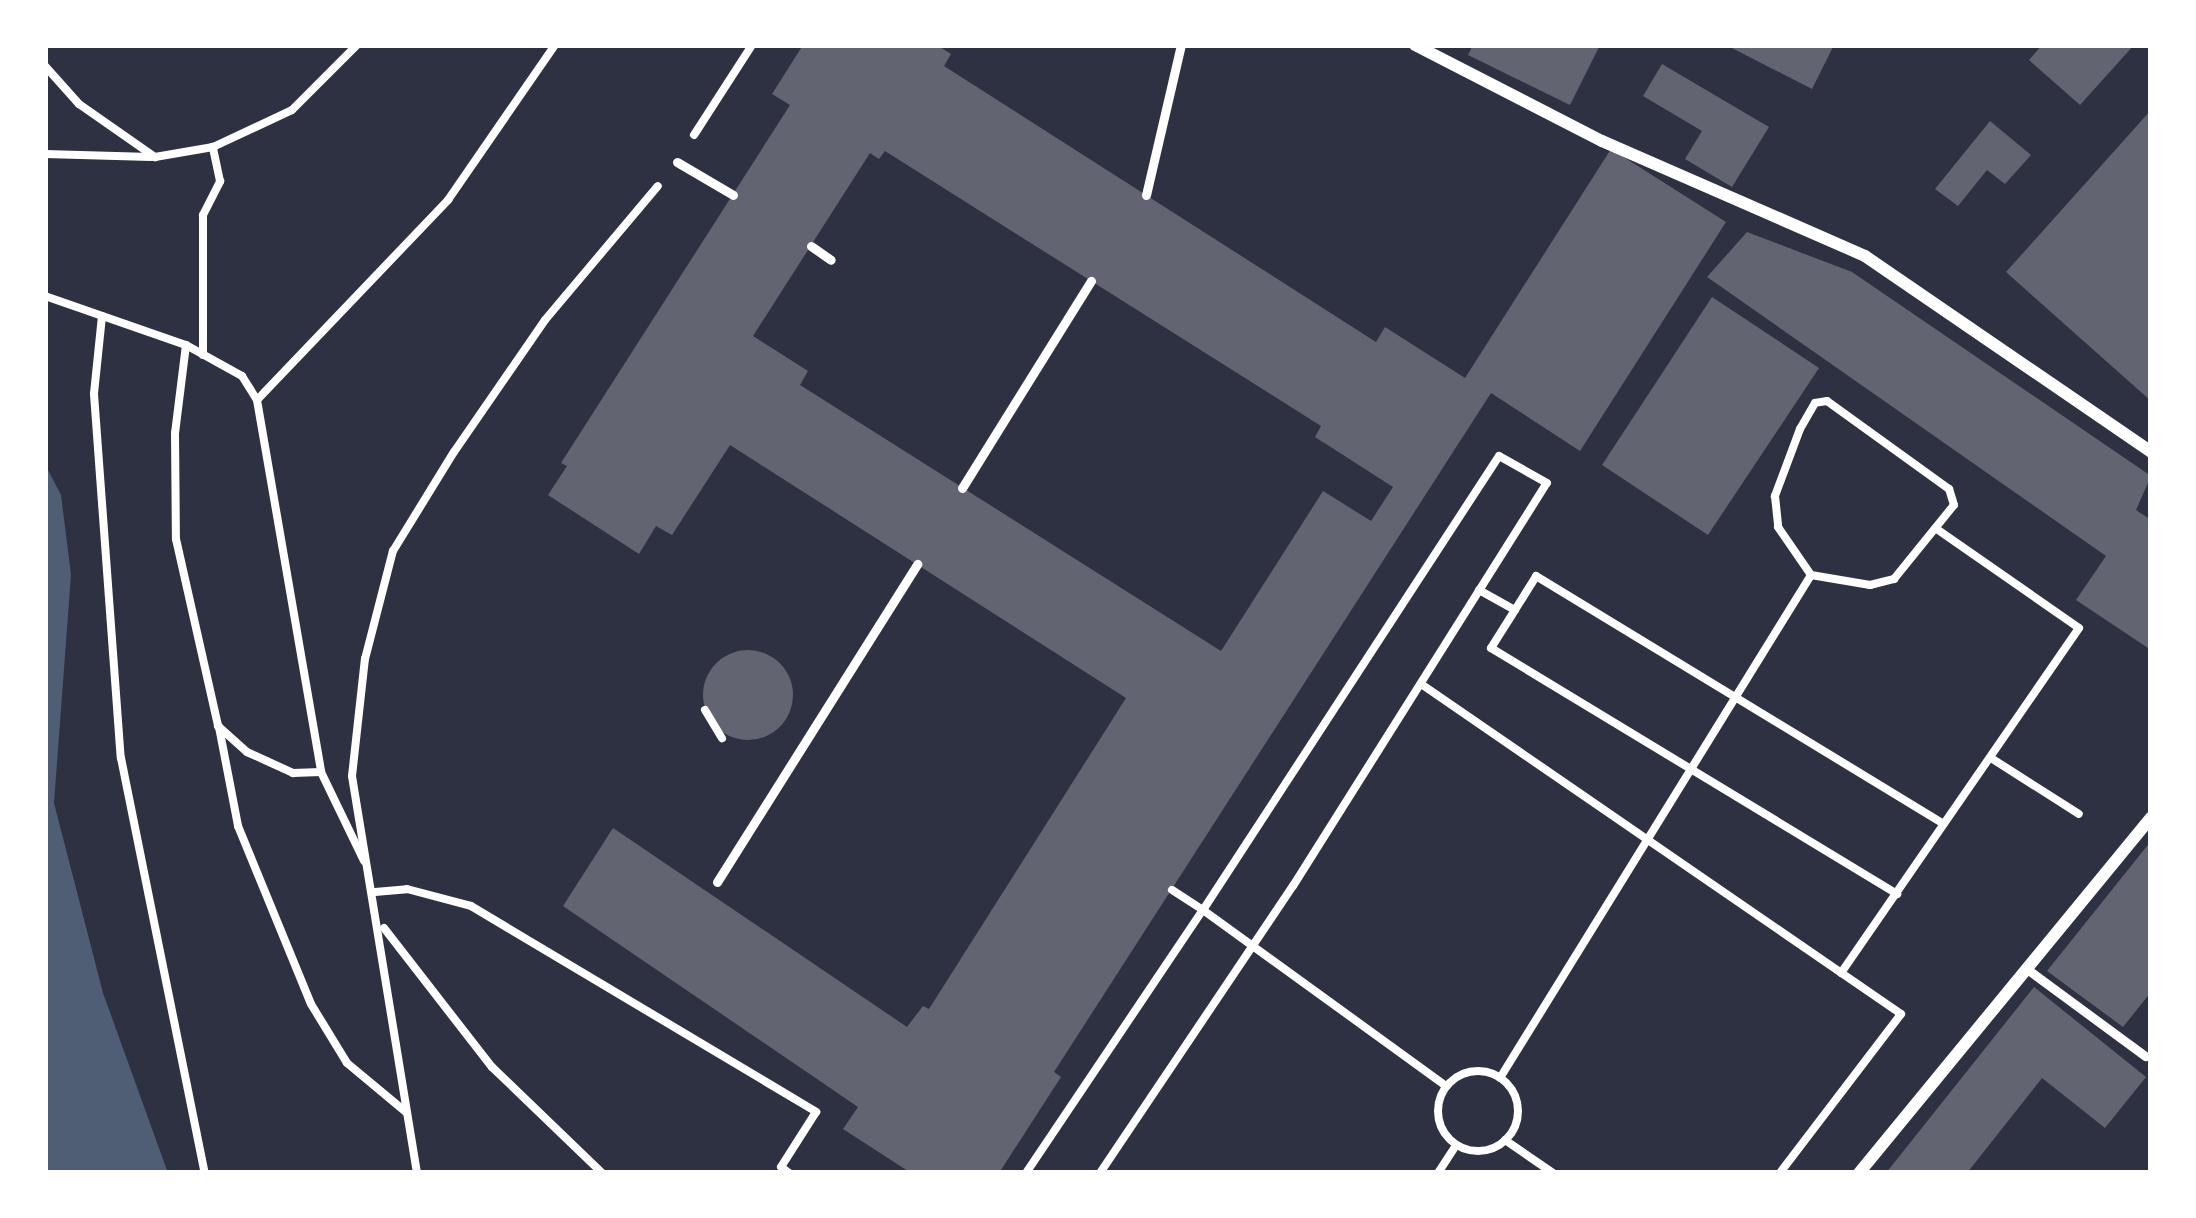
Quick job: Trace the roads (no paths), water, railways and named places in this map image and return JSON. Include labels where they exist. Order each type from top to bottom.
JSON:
[{"type":"street","points":[[1415,45],[1602,141],[1864,256],[2151,452]]},
{"type":"street","points":[[1859,1173],[2151,818]]},
{"type":"lane","points":[[1146,195],[1181,45]]},
{"type":"lane","points":[[677,162],[733,195]]},
{"type":"lane","points":[[811,246],[831,260]]},
{"type":"lane","points":[[962,488],[1091,281]]},
{"type":"lane","points":[[717,882],[917,564]]},
{"type":"lane","points":[[2026,969],[2145,1056]]},
{"type":"water","points":[[45,464],[61,495],[71,575],[54,803],[103,993],[168,1173],[45,1173]]}]
